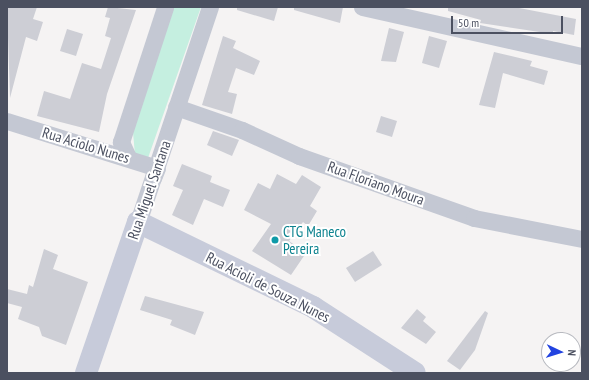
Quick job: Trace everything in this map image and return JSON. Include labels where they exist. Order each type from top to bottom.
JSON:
[{"type":"street","name":"Rua Miguel Santana","points":[[128,157],[121,142],[165,7]]},
{"type":"street","name":"Rua Miguel Santana","points":[[86,373],[210,7]]},
{"type":"street","points":[[362,7],[582,56]]},
{"type":"street","name":"Rua Floriano Moura","points":[[176,107],[242,130],[299,156],[467,215],[582,239]]},
{"type":"street","name":"Rua Aciolo Nunes","points":[[7,121],[128,157],[157,168],[138,222]]},
{"type":"street","name":"Rua Acioli de Souza Nunes","points":[[138,222],[313,307],[415,373]]},
{"type":"green space","points":[[170,7],[201,7],[148,158],[135,155],[133,132]]},
{"type":"building","points":[[7,7],[37,7],[33,19],[43,22],[37,41],[26,37],[10,98]]},
{"type":"building","points":[[108,7],[136,10],[107,94],[99,132],[37,116],[44,91],[70,99],[82,63],[101,69],[111,38],[105,36],[110,18],[105,17]]},
{"type":"building","points":[[237,7],[278,7],[274,21],[237,10]]},
{"type":"building","points":[[294,7],[343,7],[340,23],[294,10]]},
{"type":"building","points":[[448,7],[514,7],[576,19],[574,35],[553,31],[553,34],[480,23],[481,20],[448,11]]},
{"type":"building","points":[[389,28],[404,32],[396,62],[381,61]]},
{"type":"building","points":[[67,29],[83,34],[76,56],[60,51]]},
{"type":"building","points":[[223,36],[236,41],[233,48],[260,61],[254,75],[236,68],[228,92],[237,94],[232,114],[202,105]]},
{"type":"building","points":[[429,36],[447,41],[439,68],[422,63]]},
{"type":"building","points":[[494,52],[532,61],[530,66],[548,71],[544,85],[503,73],[495,108],[479,105]]},
{"type":"building","points":[[381,116],[397,121],[392,137],[376,132]]},
{"type":"building","points":[[213,131],[239,140],[232,156],[207,145]]},
{"type":"building","points":[[182,164],[212,176],[210,182],[230,190],[223,207],[204,199],[193,225],[172,215],[183,190],[173,186]]},
{"type":"building","points":[[277,174],[296,184],[302,175],[321,187],[310,206],[317,211],[308,226],[303,222],[289,241],[306,253],[291,275],[252,251],[271,224],[244,210],[258,183],[270,189]]},
{"type":"building","points":[[44,249],[58,255],[53,269],[88,282],[66,345],[42,336],[39,327],[18,319],[22,307],[7,303],[7,289],[27,294],[29,285],[33,287]]},
{"type":"building","points":[[373,251],[382,265],[355,282],[346,268]]},
{"type":"building","points":[[145,296],[204,312],[195,335],[170,325],[172,320],[140,310]]},
{"type":"building","points":[[417,309],[426,317],[423,321],[436,332],[426,344],[401,328]]},
{"type":"building","points":[[485,311],[488,313],[475,350],[460,370],[447,361]]},
{"type":"place","name":"CTG Maneco Pereira","points":[[275,240]]}]
